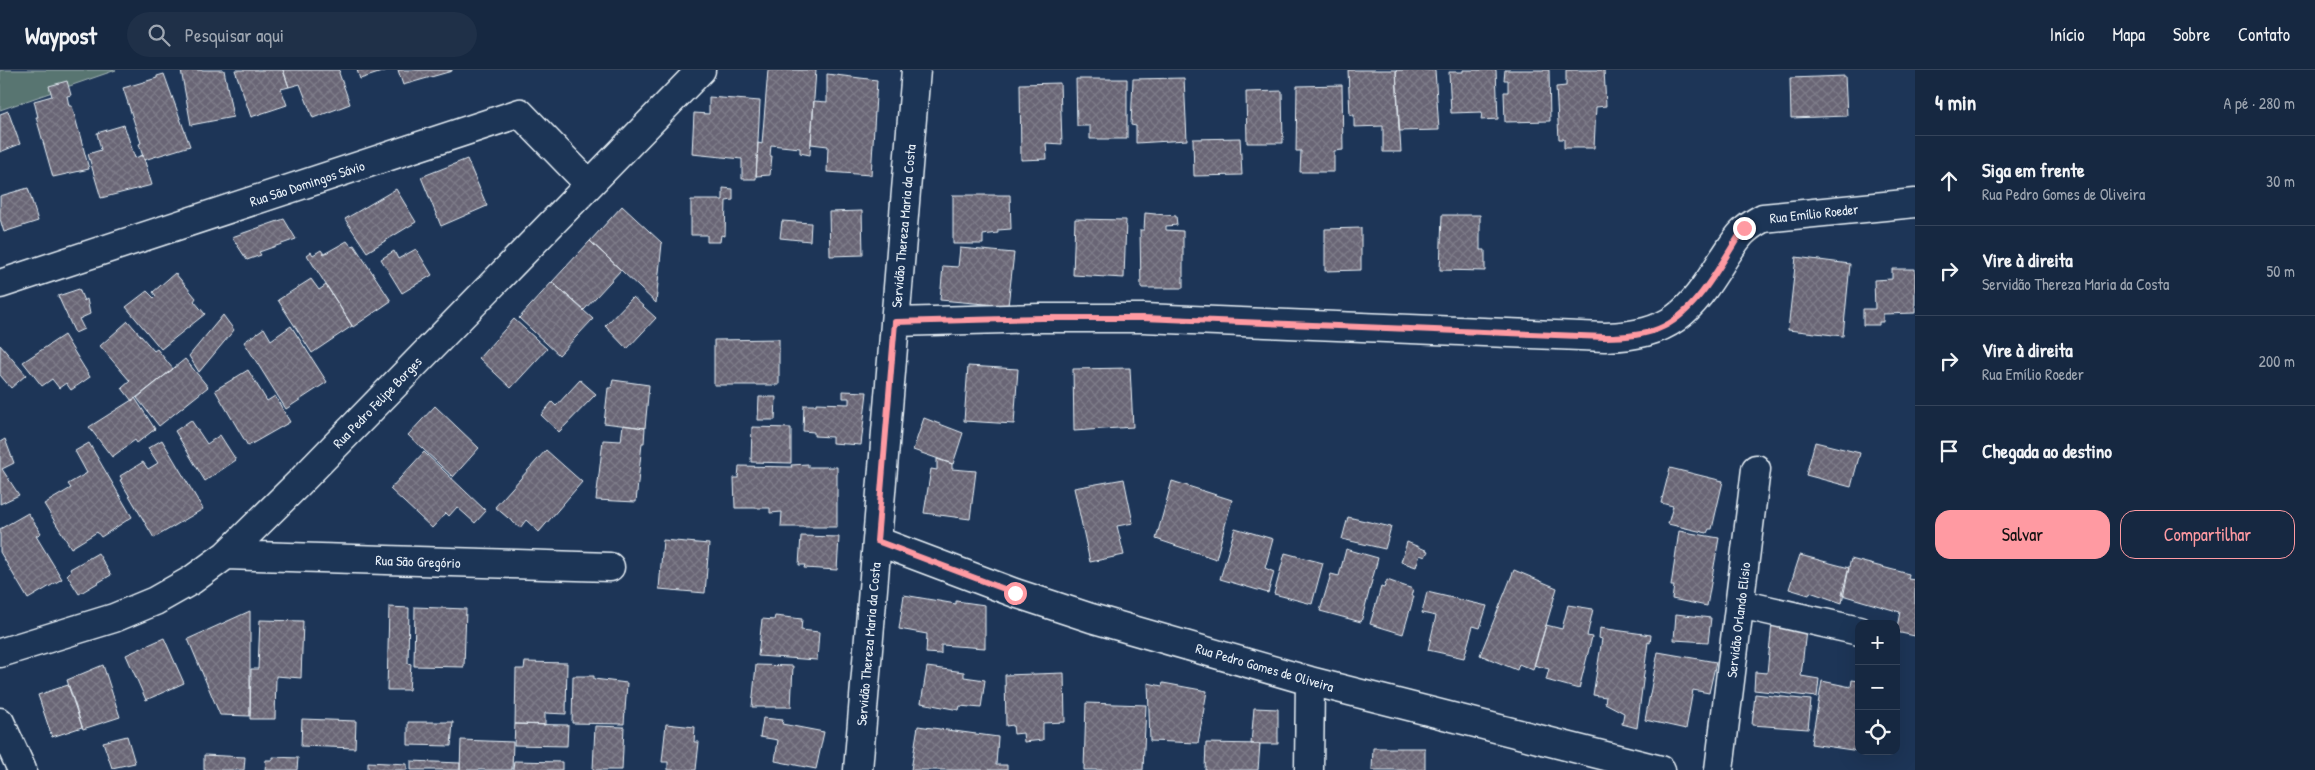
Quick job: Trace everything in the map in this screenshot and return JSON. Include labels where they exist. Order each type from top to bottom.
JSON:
[{"type":"street","name":"Rua Pedro Felipe Borges","points":[[0,653],[114,618],[156,601],[192,580],[226,555],[299,483],[701,70]]},
{"type":"street","name":"Servidão Thereza Maria da Costa","points":[[858,770],[916,70]]},
{"type":"street","name":"Rua São Domingos Sávio","points":[[0,284],[520,113],[589,184]]},
{"type":"street","name":"Rua Emílio Roeder","points":[[895,322],[1042,318],[1143,318],[1605,337],[1633,336],[1659,329],[1682,315],[1706,288],[1744,228],[1763,218],[1915,203]]},
{"type":"street","name":"Servidão Orlando Elísio","points":[[1719,770],[1756,469]]},
{"type":"street","name":"Rua Pedro Gomes de Oliveira","points":[[877,541],[1015,593],[1091,618],[1310,680],[1661,770]]},
{"type":"street","name":"Rua São Gregório","points":[[226,555],[610,567]]},
{"type":"street","points":[[1740,604],[1855,630]]},
{"type":"street","points":[[1308,770],[1310,680]]},
{"type":"street","points":[[0,722],[22,770]]},
{"type":"green space","points":[[0,70],[116,70],[0,110]]},
{"type":"building","points":[[181,70],[224,70],[233,117],[191,125]]},
{"type":"building","points":[[235,70],[283,70],[289,87],[281,89],[287,105],[251,117]]},
{"type":"building","points":[[283,70],[340,70],[339,73],[350,104],[313,118],[300,84],[289,87]]},
{"type":"building","points":[[357,70],[388,70],[360,79]]},
{"type":"building","points":[[398,70],[452,70],[452,71],[403,85]]},
{"type":"building","points":[[768,70],[816,70],[810,155],[800,153],[800,148],[771,145],[770,175],[756,176],[758,143],[762,144]]},
{"type":"building","points":[[1348,70],[1396,70],[1401,152],[1383,152],[1383,126],[1354,127],[1354,115],[1350,115]]},
{"type":"building","points":[[1396,70],[1435,70],[1439,130],[1399,131]]},
{"type":"building","points":[[1463,70],[1496,70],[1498,119],[1481,120],[1482,112],[1451,113],[1449,72],[1463,72]]},
{"type":"building","points":[[1505,70],[1549,70],[1550,121],[1505,122],[1504,92],[1508,92],[1508,80],[1504,80]]},
{"type":"building","points":[[1566,70],[1604,70],[1606,106],[1596,107],[1594,148],[1564,148],[1564,139],[1559,139],[1556,87],[1566,86]]},
{"type":"building","points":[[164,74],[190,146],[144,160],[139,144],[141,143],[123,88],[157,78],[157,76]]},
{"type":"building","points":[[827,74],[877,80],[871,175],[827,172],[828,146],[811,144],[814,101],[827,102]]},
{"type":"building","points":[[1845,76],[1847,116],[1791,118],[1790,78]]},
{"type":"building","points":[[1184,78],[1187,140],[1136,143],[1136,126],[1131,125],[1133,79]]},
{"type":"building","points":[[1076,79],[1127,79],[1127,139],[1090,139],[1090,126],[1077,126]]},
{"type":"building","points":[[67,81],[71,95],[67,96],[69,106],[72,106],[89,169],[53,177],[36,117],[38,117],[34,101],[52,96],[49,86]]},
{"type":"building","points":[[1060,83],[1062,144],[1046,143],[1047,159],[1021,160],[1020,84]]},
{"type":"building","points":[[1342,85],[1343,150],[1334,151],[1334,172],[1300,172],[1301,151],[1296,151],[1297,86]]},
{"type":"building","points":[[1282,91],[1283,143],[1247,143],[1246,92]]},
{"type":"building","points":[[709,97],[760,101],[756,179],[742,179],[742,159],[692,154],[694,113],[709,114]]},
{"type":"building","points":[[8,111],[20,144],[0,152],[0,114]]},
{"type":"building","points":[[124,125],[135,158],[143,155],[152,185],[101,198],[88,154],[101,150],[97,133]]},
{"type":"building","points":[[1240,138],[1242,175],[1194,176],[1193,139]]},
{"type":"building","points":[[467,159],[487,206],[441,226],[421,177]]},
{"type":"building","points":[[28,188],[38,221],[4,232],[0,219],[0,196]]},
{"type":"building","points":[[723,188],[733,189],[733,200],[726,201],[725,236],[721,235],[720,242],[707,242],[707,235],[691,235],[691,200],[723,200]]},
{"type":"building","points":[[396,189],[416,222],[367,252],[345,219]]},
{"type":"building","points":[[953,195],[1010,195],[1011,229],[998,230],[998,233],[983,235],[983,244],[953,244]]},
{"type":"building","points":[[622,206],[662,243],[656,303],[590,241]]},
{"type":"building","points":[[862,211],[863,255],[830,256],[829,212]]},
{"type":"building","points":[[1145,213],[1176,216],[1177,225],[1166,226],[1166,230],[1183,231],[1183,288],[1141,288],[1140,230],[1144,230]]},
{"type":"building","points":[[1442,215],[1480,215],[1480,250],[1485,250],[1485,271],[1440,270]]},
{"type":"building","points":[[284,219],[296,239],[259,252],[261,255],[247,260],[232,237]]},
{"type":"building","points":[[1075,219],[1126,220],[1124,278],[1073,275]]},
{"type":"building","points":[[782,221],[811,223],[810,241],[780,238]]},
{"type":"building","points":[[1361,228],[1361,270],[1325,271],[1325,229]]},
{"type":"building","points":[[347,241],[351,246],[354,245],[391,301],[353,327],[307,255],[311,252],[313,255],[321,250],[324,254]]},
{"type":"building","points":[[590,241],[621,270],[584,310],[552,282]]},
{"type":"building","points":[[960,248],[1014,253],[1008,306],[940,300],[943,266],[958,267]]},
{"type":"building","points":[[416,249],[432,275],[402,293],[381,259],[394,251],[398,259]]},
{"type":"building","points":[[1796,257],[1850,264],[1843,336],[1788,330]]},
{"type":"building","points":[[1892,269],[1915,269],[1915,313],[1883,314],[1883,322],[1879,322],[1879,325],[1863,325],[1863,309],[1875,309],[1874,280],[1892,279]]},
{"type":"building","points":[[175,273],[196,298],[194,301],[205,314],[161,349],[126,307],[147,291],[154,298],[156,296],[153,292]]},
{"type":"building","points":[[311,279],[319,290],[326,285],[352,326],[312,353],[278,300]]},
{"type":"building","points":[[552,282],[593,319],[559,355],[519,318]]},
{"type":"building","points":[[79,289],[84,301],[87,299],[90,314],[79,319],[84,329],[75,333],[58,296]]},
{"type":"building","points":[[633,297],[656,318],[627,349],[605,326]]},
{"type":"building","points":[[223,315],[234,330],[199,372],[189,356]]},
{"type":"building","points":[[514,319],[547,349],[511,388],[479,358]]},
{"type":"building","points":[[128,321],[154,351],[157,349],[173,369],[132,401],[122,388],[130,381],[100,346]]},
{"type":"building","points":[[291,326],[327,382],[286,409],[244,342],[264,328],[271,340]]},
{"type":"building","points":[[64,335],[90,377],[71,390],[66,383],[59,388],[52,379],[42,386],[23,362]]},
{"type":"building","points":[[779,339],[779,385],[714,385],[714,340]]},
{"type":"building","points":[[0,345],[26,375],[11,388],[0,375]]},
{"type":"building","points":[[185,359],[208,387],[159,426],[137,398]]},
{"type":"building","points":[[968,366],[1018,369],[1014,424],[964,421]]},
{"type":"building","points":[[1130,368],[1133,427],[1074,431],[1073,369]]},
{"type":"building","points":[[248,370],[267,401],[275,396],[290,422],[248,446],[215,390]]},
{"type":"building","points":[[580,380],[596,394],[559,432],[541,415],[552,402],[556,406]]},
{"type":"building","points":[[613,380],[649,385],[645,428],[604,423],[608,388],[611,388]]},
{"type":"building","points":[[843,391],[867,392],[861,445],[832,443],[832,437],[814,436],[814,432],[803,431],[804,405],[816,405],[816,403],[849,404],[849,398],[843,398]]},
{"type":"building","points":[[759,397],[776,397],[775,420],[758,420]]},
{"type":"building","points":[[135,398],[155,429],[137,443],[135,440],[112,457],[89,427]]},
{"type":"building","points":[[435,406],[479,448],[453,477],[408,435]]},
{"type":"building","points":[[924,418],[963,433],[953,464],[913,450]]},
{"type":"building","points":[[191,420],[207,444],[220,435],[236,460],[205,481],[175,431]]},
{"type":"building","points":[[623,425],[645,428],[636,502],[596,500],[603,440],[621,441]]},
{"type":"building","points":[[752,427],[791,428],[791,463],[751,462]]},
{"type":"building","points":[[5,439],[14,463],[2,469],[19,495],[0,504],[0,442]]},
{"type":"building","points":[[162,440],[203,509],[154,538],[120,480],[122,479],[120,476],[143,462],[148,469],[158,463],[148,448]]},
{"type":"building","points":[[1815,442],[1860,453],[1851,487],[1806,475]]},
{"type":"building","points":[[89,443],[132,517],[101,537],[97,532],[71,548],[44,504],[71,488],[68,484],[87,473],[75,451]]},
{"type":"building","points":[[546,450],[582,482],[539,532],[526,520],[520,528],[495,507]]},
{"type":"building","points":[[424,452],[486,511],[475,523],[457,507],[449,516],[446,513],[432,528],[390,489]]},
{"type":"building","points":[[937,459],[952,464],[952,469],[976,471],[970,519],[924,513],[931,469],[937,470]]},
{"type":"building","points":[[808,464],[808,467],[837,467],[837,527],[781,527],[782,512],[770,513],[770,508],[735,508],[734,478],[738,478],[739,466],[792,467],[791,465]]},
{"type":"building","points":[[1670,468],[1723,481],[1712,529],[1709,529],[1707,533],[1668,524],[1673,506],[1661,503]]},
{"type":"building","points":[[1124,479],[1133,523],[1117,526],[1124,555],[1090,562],[1074,488]]},
{"type":"building","points":[[1172,481],[1232,500],[1216,559],[1156,539]]},
{"type":"building","points":[[28,513],[41,533],[36,536],[62,579],[28,599],[0,552],[0,529]]},
{"type":"building","points":[[1348,517],[1391,527],[1385,549],[1342,539]]},
{"type":"building","points":[[1235,528],[1273,539],[1265,568],[1274,572],[1268,593],[1220,579]]},
{"type":"building","points":[[1679,531],[1719,538],[1707,606],[1672,599],[1674,586],[1671,586]]},
{"type":"building","points":[[801,536],[839,537],[837,570],[804,568],[805,565],[799,565]]},
{"type":"building","points":[[663,540],[709,544],[705,593],[659,589]]},
{"type":"building","points":[[1407,542],[1428,551],[1425,557],[1420,555],[1416,567],[1401,562]]},
{"type":"building","points":[[1346,549],[1378,558],[1361,622],[1320,611],[1331,574],[1339,576]]},
{"type":"building","points":[[98,553],[111,575],[79,594],[67,575],[71,571],[70,569]]},
{"type":"building","points":[[1285,553],[1323,563],[1312,604],[1274,594]]},
{"type":"building","points":[[1800,555],[1849,568],[1842,603],[1810,592],[1809,595],[1789,589]]},
{"type":"building","points":[[1851,559],[1909,574],[1908,579],[1915,580],[1915,636],[1900,633],[1900,620],[1898,620],[1900,612],[1842,595]]},
{"type":"building","points":[[1514,570],[1557,588],[1533,670],[1519,664],[1517,670],[1480,655]]},
{"type":"building","points":[[1387,580],[1413,589],[1411,596],[1414,596],[1403,634],[1370,624],[1381,587],[1384,588]]},
{"type":"building","points":[[1427,592],[1487,606],[1480,628],[1473,626],[1464,658],[1428,650],[1436,616],[1422,613]]},
{"type":"building","points":[[904,595],[956,604],[956,601],[985,605],[985,648],[941,645],[941,654],[926,653],[927,634],[899,629]]},
{"type":"building","points":[[1568,605],[1593,609],[1587,636],[1592,637],[1579,689],[1546,680],[1549,669],[1534,665],[1546,625],[1562,629]]},
{"type":"building","points":[[389,607],[409,608],[408,663],[411,664],[409,690],[387,690]]},
{"type":"building","points":[[415,607],[466,609],[464,667],[414,666]]},
{"type":"building","points":[[250,611],[250,716],[220,715],[188,639]]},
{"type":"building","points":[[1676,614],[1711,618],[1708,642],[1674,640]]},
{"type":"building","points":[[775,616],[802,619],[801,630],[819,632],[817,660],[758,656],[762,619],[774,620]]},
{"type":"building","points":[[260,620],[303,621],[301,678],[276,676],[275,719],[250,719],[251,669],[258,669]]},
{"type":"building","points":[[1772,623],[1806,630],[1801,676],[1819,679],[1817,697],[1754,690],[1755,672],[1767,673]]},
{"type":"building","points":[[1600,628],[1651,635],[1650,643],[1648,642],[1637,728],[1622,724],[1624,713],[1605,703],[1606,697],[1593,695],[1602,639],[1599,638]]},
{"type":"building","points":[[164,638],[184,683],[146,700],[126,655]]},
{"type":"building","points":[[1658,652],[1716,662],[1709,693],[1693,690],[1686,729],[1645,720]]},
{"type":"building","points":[[525,662],[567,663],[566,714],[545,713],[545,725],[515,724],[516,669],[524,669]]},
{"type":"building","points":[[103,665],[120,717],[83,729],[67,680]]},
{"type":"building","points":[[756,665],[793,666],[791,707],[752,707]]},
{"type":"building","points":[[927,667],[964,672],[964,677],[985,680],[981,708],[960,706],[959,710],[921,703]]},
{"type":"building","points":[[1064,673],[1065,722],[1043,723],[1043,740],[1024,742],[1023,733],[1014,734],[1013,725],[1006,726],[1005,675]]},
{"type":"building","points":[[573,676],[594,676],[594,679],[627,683],[624,724],[572,723]]},
{"type":"building","points":[[1852,680],[1855,680],[1855,750],[1811,744],[1822,681],[1851,687]]},
{"type":"building","points":[[1148,683],[1162,686],[1163,683],[1207,691],[1198,743],[1150,741]]},
{"type":"building","points":[[68,685],[82,727],[52,737],[38,695]]},
{"type":"building","points":[[1755,694],[1811,700],[1808,729],[1752,725]]},
{"type":"building","points":[[1086,703],[1146,705],[1143,770],[1084,770]]},
{"type":"building","points":[[1254,708],[1278,709],[1278,744],[1251,744]]},
{"type":"building","points":[[763,718],[783,720],[782,724],[824,732],[816,769],[775,761],[778,740],[760,737]]},
{"type":"building","points":[[302,719],[356,721],[355,748],[301,746]]},
{"type":"building","points":[[408,722],[453,722],[451,746],[408,745]]},
{"type":"building","points":[[515,724],[568,725],[567,746],[514,745]]},
{"type":"building","points":[[666,724],[695,727],[694,742],[699,742],[696,770],[668,770],[668,762],[662,762]]},
{"type":"building","points":[[595,726],[624,727],[622,770],[593,770]]},
{"type":"building","points":[[918,726],[998,737],[996,765],[1007,765],[1007,770],[911,770]]},
{"type":"building","points":[[127,736],[135,763],[112,768],[103,742]]},
{"type":"building","points":[[461,740],[513,742],[512,770],[460,770]]},
{"type":"building","points":[[1206,743],[1260,744],[1258,770],[1205,770]]},
{"type":"building","points":[[1373,748],[1425,748],[1425,770],[1372,770]]},
{"type":"building","points":[[204,755],[245,757],[244,770],[204,770]]},
{"type":"building","points":[[273,757],[298,758],[297,770],[265,770],[266,760],[273,760]]},
{"type":"building","points":[[411,761],[460,763],[460,770],[411,770]]},
{"type":"building","points":[[514,761],[562,762],[562,770],[513,770]]},
{"type":"building","points":[[368,762],[407,764],[407,770],[368,770]]},
{"type":"route","points":[[1015,593],[877,541],[895,322],[1042,318],[1143,318],[1605,337],[1633,336],[1659,329],[1682,315],[1706,288],[1744,228]]}]
